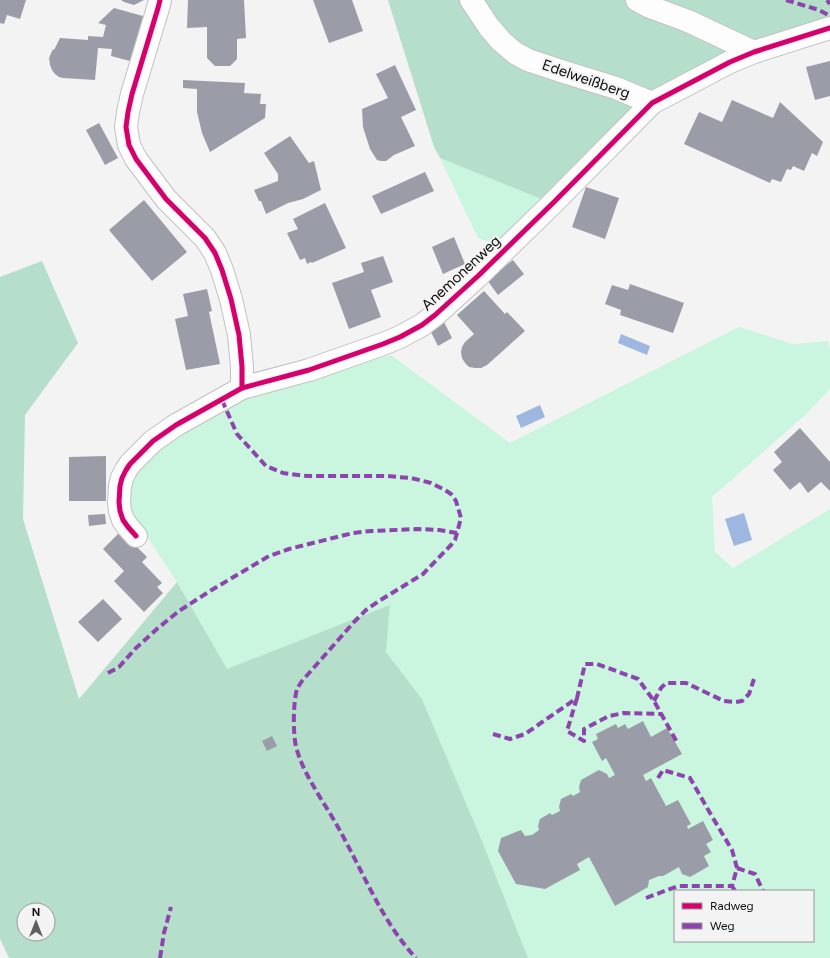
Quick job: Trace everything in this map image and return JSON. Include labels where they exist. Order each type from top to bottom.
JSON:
[{"type":"street","points":[[160,0],[128,112],[126,127],[129,145],[136,159],[166,199],[205,238],[215,253],[231,299],[240,336],[242,388]]},
{"type":"street","name":"Edelweißberg","points":[[472,0],[489,27],[501,41],[515,53],[528,60],[561,72],[616,88],[652,103]]},
{"type":"street","points":[[637,0],[650,7],[688,21],[754,52]]},
{"type":"street","points":[[652,103],[730,62],[754,52],[830,28]]},
{"type":"street","name":"Anemonenweg","points":[[136,536],[128,528],[120,511],[120,486],[122,478],[130,464],[153,441],[176,425],[242,388],[308,370],[383,344],[400,337],[426,322],[482,273],[652,103]]},
{"type":"green space","points":[[388,0],[830,0],[830,20],[719,55],[672,80],[546,201],[440,158],[434,147]]},
{"type":"green space","points":[[440,158],[546,201],[501,240],[490,241],[478,238]]},
{"type":"green space","points":[[42,261],[78,343],[25,415],[23,519],[79,699],[177,582],[227,669],[390,605],[386,652],[422,699],[482,841],[528,958],[9,958],[0,939],[0,277]]},
{"type":"green space","points":[[739,327],[793,344],[828,341],[830,349],[830,389],[804,416],[712,497],[715,552],[733,568],[830,509],[830,958],[528,958],[482,841],[422,699],[386,652],[390,606],[227,669],[177,582],[127,506],[129,479],[161,444],[246,398],[391,355],[510,443]]},
{"type":"water","points":[[621,334],[650,346],[647,355],[618,343]]},
{"type":"water","points":[[540,405],[545,417],[521,428],[516,416]]},
{"type":"water","points":[[744,513],[752,540],[734,546],[725,519]]},
{"type":"building","points":[[0,0],[26,0],[20,19],[7,15],[4,24],[0,23]]},
{"type":"building","points":[[121,0],[144,0],[134,5]]},
{"type":"building","points":[[188,0],[244,0],[246,38],[237,39],[237,59],[230,66],[215,66],[207,58],[207,27],[187,28]]},
{"type":"building","points":[[313,0],[352,0],[363,31],[329,43]]},
{"type":"building","points":[[114,8],[143,16],[130,61],[111,56],[112,49],[98,48],[95,80],[63,78],[55,74],[50,65],[49,58],[60,38],[88,40],[88,36],[103,37],[106,25],[98,23]]},
{"type":"building","points":[[830,61],[830,96],[815,100],[806,67]]},
{"type":"building","points":[[395,65],[416,110],[401,117],[415,146],[394,155],[386,161],[381,161],[377,160],[370,149],[363,127],[362,109],[388,98],[376,74]]},
{"type":"building","points":[[183,80],[245,83],[244,93],[261,94],[260,104],[266,104],[265,118],[210,152],[202,133],[197,112],[197,89],[183,88]]},
{"type":"building","points":[[732,100],[773,118],[780,102],[823,142],[817,156],[812,153],[804,171],[793,166],[791,170],[787,169],[781,182],[772,179],[770,183],[684,144],[699,112],[722,122]]},
{"type":"building","points":[[99,123],[118,158],[105,165],[86,130]]},
{"type":"building","points":[[290,136],[309,163],[314,161],[321,190],[303,199],[288,203],[266,214],[261,201],[259,201],[254,190],[278,181],[278,174],[264,153]]},
{"type":"building","points":[[425,172],[434,191],[381,214],[372,196]]},
{"type":"building","points":[[586,187],[619,198],[605,239],[572,227]]},
{"type":"building","points":[[144,200],[187,252],[152,281],[109,230]]},
{"type":"building","points":[[325,203],[346,248],[307,264],[305,258],[300,260],[287,233],[298,229],[293,219]]},
{"type":"building","points":[[454,237],[465,264],[443,274],[432,247]]},
{"type":"building","points":[[383,256],[393,282],[371,290],[381,317],[349,329],[332,283],[364,272],[361,263]]},
{"type":"building","points":[[513,260],[524,274],[498,295],[487,280]]},
{"type":"building","points":[[630,284],[684,303],[673,333],[620,315],[621,310],[605,304],[612,285],[628,290]]},
{"type":"building","points":[[207,289],[212,311],[209,312],[220,364],[186,370],[175,319],[188,316],[183,294]]},
{"type":"building","points":[[484,291],[505,314],[507,312],[525,331],[487,365],[481,368],[475,368],[469,367],[465,363],[461,352],[465,342],[474,334],[457,315]]},
{"type":"building","points":[[444,322],[452,338],[438,346],[430,330]]},
{"type":"building","points":[[800,428],[830,462],[830,491],[821,482],[808,493],[800,482],[790,490],[773,470],[782,462],[774,452]]},
{"type":"building","points":[[106,456],[106,501],[69,501],[69,457]]},
{"type":"building","points":[[105,514],[106,524],[89,526],[88,515]]},
{"type":"building","points":[[121,531],[147,557],[142,562],[162,583],[157,587],[163,593],[144,612],[114,581],[124,571],[103,549]]},
{"type":"building","points":[[103,599],[122,619],[98,642],[78,622]]},
{"type":"building","points":[[643,721],[651,737],[667,728],[682,754],[643,775],[646,781],[651,778],[666,806],[678,800],[691,824],[687,826],[688,829],[703,821],[713,840],[706,844],[711,852],[704,856],[709,866],[690,877],[682,874],[679,867],[663,876],[649,880],[648,887],[615,906],[589,857],[577,864],[580,870],[545,889],[516,884],[498,851],[501,838],[521,830],[525,836],[532,835],[539,830],[538,826],[540,819],[550,813],[552,815],[560,811],[559,807],[561,799],[571,794],[573,796],[580,792],[579,787],[581,780],[599,770],[607,774],[609,778],[615,775],[606,758],[602,761],[592,742],[598,739],[596,734],[616,724],[618,728],[625,724],[628,729]]},
{"type":"building","points":[[272,736],[277,746],[267,751],[262,741]]},
{"type":"marked path","points":[[786,0],[819,10],[830,16]]},
{"type":"marked path","points":[[827,0],[830,4]]},
{"type":"marked path","points":[[222,400],[237,434],[266,466],[283,473],[307,476],[387,476],[411,478],[431,483],[445,490],[451,494],[456,501],[461,518],[455,540],[451,545],[423,574],[366,610],[354,622],[302,681],[297,689],[295,702],[294,734],[298,754],[304,768],[313,786],[341,832],[386,918],[416,958]]},
{"type":"marked path","points":[[108,673],[119,667],[136,648],[179,611],[269,556],[289,549],[353,533],[418,529],[457,533]]},
{"type":"marked path","points":[[493,734],[510,739],[525,734],[577,698],[585,664],[597,664],[638,679],[654,701],[678,744]]},
{"type":"marked path","points":[[654,701],[661,688],[666,683],[686,683],[724,701],[742,701],[749,694],[754,679]]},
{"type":"marked path","points":[[577,698],[567,731],[584,741],[584,729],[609,716],[624,713],[661,714]]},
{"type":"marked path","points":[[658,778],[663,770],[690,778],[732,850],[737,868],[732,886],[734,890]]},
{"type":"marked path","points":[[737,868],[755,874],[763,890]]},
{"type":"marked path","points":[[646,898],[678,886],[732,886]]},
{"type":"marked path","points":[[160,958],[164,933],[171,907]]},
{"type":"cycle path","points":[[160,0],[128,112],[126,127],[129,145],[136,159],[166,199],[205,238],[215,253],[231,299],[239,335],[242,388]]},
{"type":"cycle path","points":[[136,536],[123,520],[120,511],[120,486],[122,478],[130,464],[153,441],[176,425],[242,388],[309,370],[383,344],[422,325],[478,276],[652,103],[730,62],[754,52],[830,28]]}]
